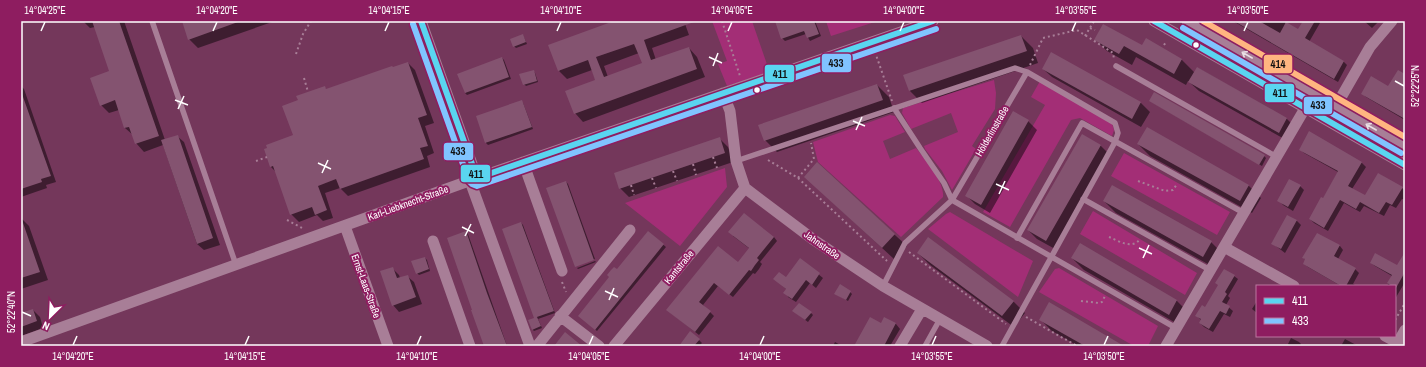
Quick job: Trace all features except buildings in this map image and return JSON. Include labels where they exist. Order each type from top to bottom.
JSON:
[{"type":"street","points":[[421,21],[530,346]]},
{"type":"street","name":"Karl-Liebknecht-Straße","points":[[21,342],[523,162],[933,21]]},
{"type":"street","points":[[1154,21],[1405,165]]},
{"type":"street","points":[[1187,21],[1405,146]]},
{"type":"street","points":[[1328,120],[1370,47],[1392,21]]},
{"type":"street","points":[[723,93],[730,111],[736,161],[745,188]]},
{"type":"street","points":[[1166,346],[1314,93]]},
{"type":"street","points":[[523,162],[562,271]]},
{"type":"street","name":"Jahnstraße","points":[[745,188],[814,240],[883,286],[987,346]]},
{"type":"street","name":"Kantstraße","points":[[614,346],[745,188]]},
{"type":"street","name":"Ernst-Laas-Straße","points":[[345,226],[388,346]]},
{"type":"street","points":[[536,346],[630,230]]},
{"type":"street","points":[[433,241],[470,346]]},
{"type":"street","points":[[1224,247],[1292,285]]},
{"type":"street","points":[[900,346],[922,309]]},
{"type":"street","points":[[560,316],[599,346]]},
{"type":"street","points":[[1390,337],[1401,339]]},
{"type":"lane","points":[[152,21],[236,265]]},
{"type":"lane","points":[[1116,66],[1277,157]]},
{"type":"lane","points":[[736,161],[1015,68],[1027,72],[1115,123],[1118,133],[1115,142],[1002,346]]},
{"type":"lane","name":"Hölderlinstraße","points":[[883,286],[903,247],[913,235],[952,200],[1027,72]]},
{"type":"lane","points":[[894,108],[944,183],[952,200],[1176,328]]},
{"type":"lane","points":[[1017,238],[1082,123],[1244,213]]},
{"type":"lane","points":[[1083,199],[1210,270]]},
{"type":"lane","points":[[925,346],[940,319]]},
{"type":"path","points":[[296,54],[303,34],[311,21]]},
{"type":"path","points":[[722,21],[744,86]]},
{"type":"path","points":[[1085,36],[1094,21]]},
{"type":"path","points":[[1090,28],[1095,30]]},
{"type":"path","points":[[1027,72],[1043,38],[1077,30],[1113,53],[1116,66]]},
{"type":"path","points":[[872,42],[894,108]]},
{"type":"path","points":[[1164,46],[1166,42]]},
{"type":"path","points":[[304,78],[308,92]]},
{"type":"path","points":[[798,178],[814,159],[809,136]]},
{"type":"path","points":[[758,154],[798,178],[894,267]]},
{"type":"path","points":[[256,161],[267,157]]},
{"type":"path","points":[[713,157],[717,168]]},
{"type":"path","points":[[693,164],[696,175]]},
{"type":"path","points":[[673,171],[677,181]]},
{"type":"path","points":[[652,178],[656,188]]},
{"type":"path","points":[[1138,181],[1165,191],[1169,191],[1176,188],[1181,178]]},
{"type":"path","points":[[631,185],[634,195]]},
{"type":"path","points":[[287,220],[306,230]]},
{"type":"path","points":[[1109,237],[1129,245],[1138,241],[1143,232]]},
{"type":"path","points":[[903,247],[1012,328]]},
{"type":"path","points":[[562,271],[560,277],[570,304]]},
{"type":"path","points":[[1081,301],[1102,302],[1108,290]]},
{"type":"path","points":[[1396,318],[1405,303]]},
{"type":"path","points":[[1020,313],[1077,346]]},
{"type":"shaded area","points":[[712,21],[752,21],[770,73],[727,86],[718,64],[727,61]]},
{"type":"shaded area","points":[[826,21],[878,21],[831,36]]},
{"type":"shaded area","points":[[994,80],[996,93],[995,109],[972,146],[976,149],[952,190],[942,171],[924,146],[958,132],[951,113],[911,129],[902,113],[903,108]]},
{"type":"shaded area","points":[[1040,81],[1112,123],[1114,130],[1112,136],[1080,118],[1071,120],[1010,227],[983,212],[1045,105],[1031,97]]},
{"type":"shaded area","points":[[890,115],[895,116],[905,132],[883,141],[890,159],[916,148],[934,171],[943,191],[943,197],[901,237],[818,162],[813,142]]},
{"type":"shaded area","points":[[1124,153],[1230,212],[1217,235],[1111,176]]},
{"type":"shaded area","points":[[725,168],[727,187],[680,246],[625,203]]},
{"type":"shaded area","points":[[1093,211],[1197,273],[1185,295],[1080,234]]},
{"type":"shaded area","points":[[950,212],[1033,261],[1018,297],[928,229]]},
{"type":"shaded area","points":[[1059,268],[1158,326],[1148,346],[1134,346],[1039,292],[1055,269]]},
{"type":"transit line","name":"411","points":[[421,21],[477,178],[933,21]]},
{"type":"transit line","name":"411","points":[[1154,21],[1405,165]]},
{"type":"transit line","name":"414","points":[[1203,21],[1405,137]]},
{"type":"transit line","name":"433","points":[[413,24],[469,181],[477,186],[936,29]]},
{"type":"transit line","name":"433","points":[[1183,28],[1401,153]]}]
